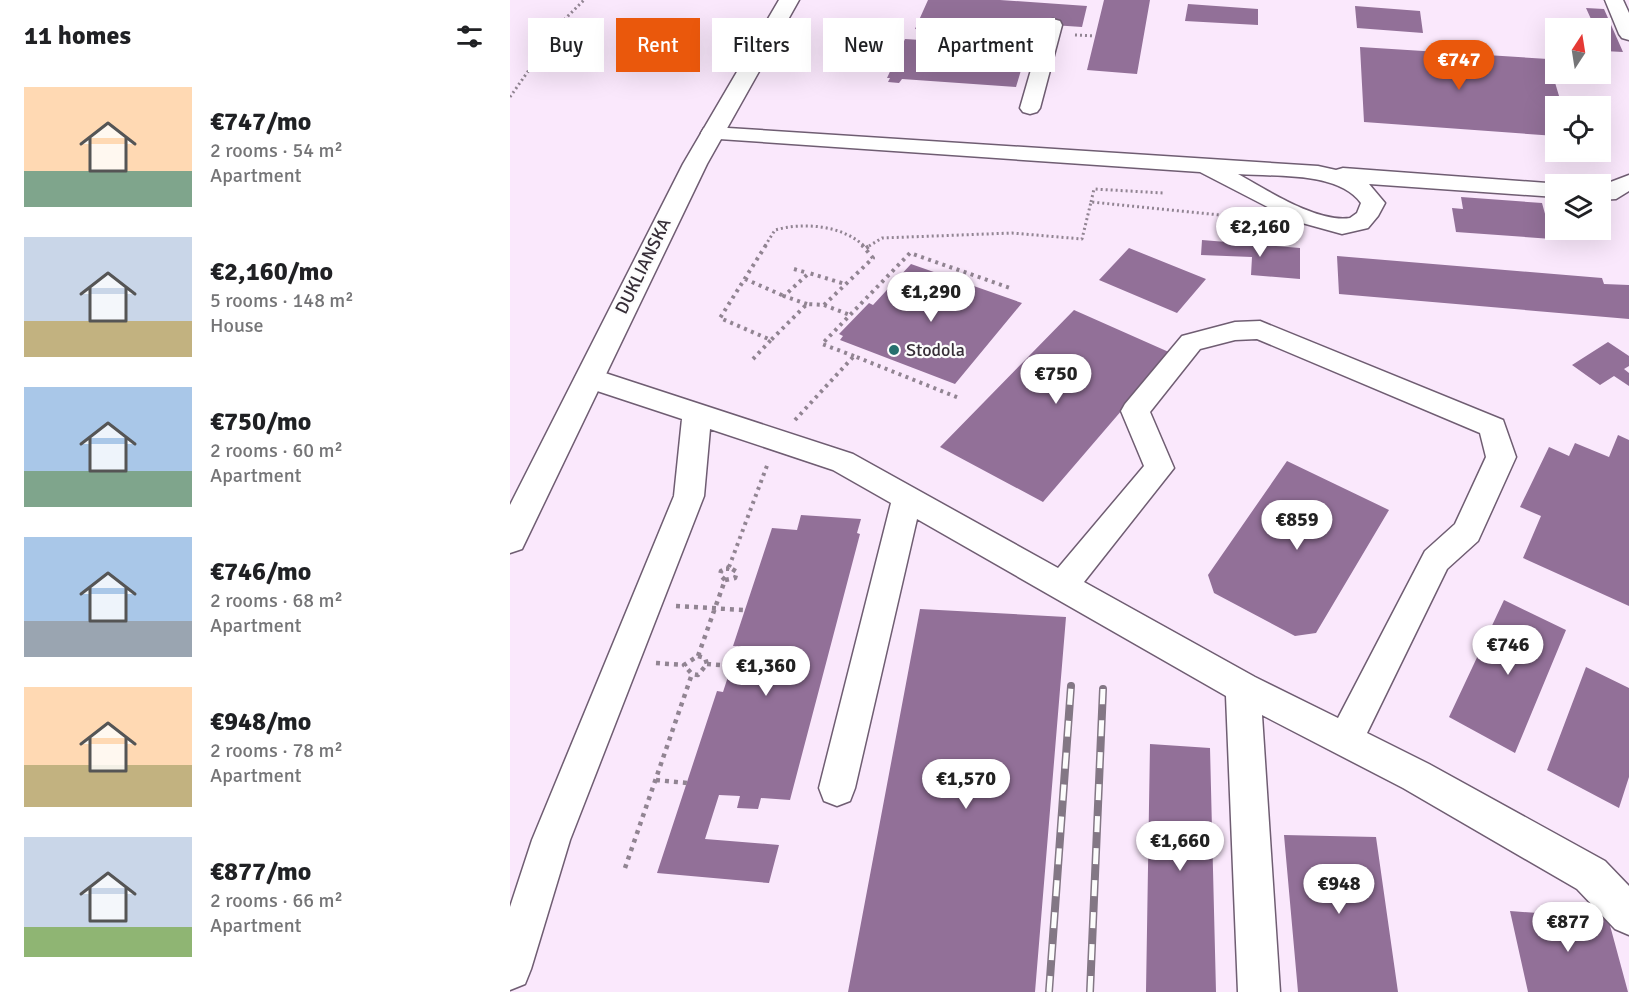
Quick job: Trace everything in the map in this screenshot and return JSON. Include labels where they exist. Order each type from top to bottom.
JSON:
[{"type":"main road","name":"DUKLIANSKA","points":[[510,539],[661,230],[712,133],[789,0]]},
{"type":"lane","points":[[1614,0],[1629,34]]},
{"type":"lane","points":[[1030,108],[1040,72]]},
{"type":"lane","points":[[712,133],[1545,189]]},
{"type":"lane","points":[[1206,166],[1314,222],[1339,228],[1356,225],[1368,216],[1373,203],[1365,189],[1340,178],[1318,173]]},
{"type":"lane","points":[[1612,194],[1629,182]]},
{"type":"lane","points":[[1062,586],[1159,468],[1135,411],[1191,342],[1235,331],[1260,330],[1493,427],[1501,457],[1467,532],[1436,560],[1345,741]]},
{"type":"lane","points":[[589,378],[843,462],[1243,688],[1416,776],[1590,875],[1629,915]]},
{"type":"lane","points":[[510,969],[551,840],[689,496],[697,413]]},
{"type":"lane","points":[[837,788],[907,498]]},
{"type":"lane","points":[[1243,688],[1259,992]]},
{"type":"path","points":[[510,97],[536,60],[548,37],[584,0]]},
{"type":"path","points":[[1074,35],[1095,36]]},
{"type":"path","points":[[866,248],[882,238],[980,233],[1012,233],[1082,239],[1094,189],[1162,194]]},
{"type":"path","points":[[1091,202],[1251,218]]},
{"type":"path","points":[[771,340],[720,318],[775,230],[784,226],[837,231],[852,236],[866,248],[873,258],[824,305]]},
{"type":"path","points":[[959,398],[822,344],[910,254],[1013,289]]},
{"type":"path","points":[[794,269],[846,284]]},
{"type":"path","points":[[784,296],[809,273]]},
{"type":"path","points":[[745,279],[807,304],[824,305],[850,315]]},
{"type":"path","points":[[753,359],[807,304]]},
{"type":"path","points":[[729,567],[776,440],[854,356]]},
{"type":"path","points":[[729,567],[735,568],[737,572],[735,578],[725,580],[720,575],[722,571],[729,567]]},
{"type":"path","points":[[622,661],[684,665],[698,656],[725,580]]},
{"type":"path","points":[[645,603],[744,610]]},
{"type":"path","points":[[698,656],[705,658],[707,664]]},
{"type":"path","points":[[684,665],[692,674],[698,675],[707,664]]},
{"type":"path","points":[[707,664],[732,666]]},
{"type":"path","points":[[625,868],[692,674]]},
{"type":"path","points":[[656,780],[687,783]]},
{"type":"building","points":[[928,0],[1000,0],[1087,6],[1082,27],[1055,25],[1055,18],[920,18]]},
{"type":"building","points":[[1104,0],[1150,0],[1137,74],[1087,70]]},
{"type":"building","points":[[1188,4],[1258,9],[1258,25],[1185,21]]},
{"type":"building","points":[[1355,6],[1420,11],[1423,33],[1357,28]]},
{"type":"building","points":[[1586,8],[1604,9],[1608,18],[1590,18]]},
{"type":"building","points":[[1611,25],[1623,52],[1611,51]]},
{"type":"building","points":[[905,39],[916,40],[916,72],[1020,72],[1016,87],[902,79],[899,83],[888,82],[890,72],[904,72]]},
{"type":"building","points":[[1360,47],[1545,59],[1545,84],[1555,84],[1559,96],[1545,96],[1545,135],[1364,122]]},
{"type":"building","points":[[1461,197],[1542,203],[1545,214],[1545,238],[1456,232],[1452,208],[1463,209]]},
{"type":"building","points":[[1202,240],[1300,248],[1300,279],[1251,275],[1252,257],[1201,255]]},
{"type":"building","points":[[1129,248],[1206,279],[1177,313],[1099,280]]},
{"type":"building","points":[[1337,256],[1602,278],[1604,284],[1629,285],[1629,319],[1339,294]]},
{"type":"building","points":[[911,264],[1022,303],[955,384],[840,340],[843,336],[839,334],[869,303],[873,305]]},
{"type":"building","points":[[1074,310],[1171,353],[1043,502],[940,447]]},
{"type":"building","points":[[1608,342],[1629,356],[1629,366],[1624,369],[1629,373],[1629,386],[1614,376],[1600,385],[1572,365]]},
{"type":"building","points":[[1618,435],[1629,440],[1629,606],[1523,558],[1541,516],[1520,507],[1549,447],[1569,456],[1575,443],[1609,457]]},
{"type":"building","points":[[1287,461],[1389,510],[1316,633],[1295,636],[1214,593],[1208,575]]},
{"type":"building","points":[[801,515],[861,519],[857,533],[860,534],[790,800],[761,798],[758,809],[737,808],[740,796],[719,795],[705,839],[779,845],[769,883],[657,873],[717,691],[723,692],[738,646],[733,646],[772,528],[797,530]]},
{"type":"building","points":[[1504,600],[1566,630],[1515,753],[1449,717]]},
{"type":"building","points":[[920,609],[1066,617],[1035,992],[848,992]]},
{"type":"building","points":[[1586,667],[1629,688],[1629,777],[1619,808],[1547,770]]},
{"type":"building","points":[[1150,744],[1210,748],[1216,992],[1146,992]]},
{"type":"building","points":[[1284,835],[1376,837],[1398,992],[1298,992]]},
{"type":"building","points":[[1510,911],[1608,918],[1628,992],[1528,992]]},
{"type":"railway","points":[[1049,992],[1071,686]]},
{"type":"railway","points":[[1090,992],[1103,689]]},
{"type":"place","name":"Stodola","points":[[894,350]]}]
